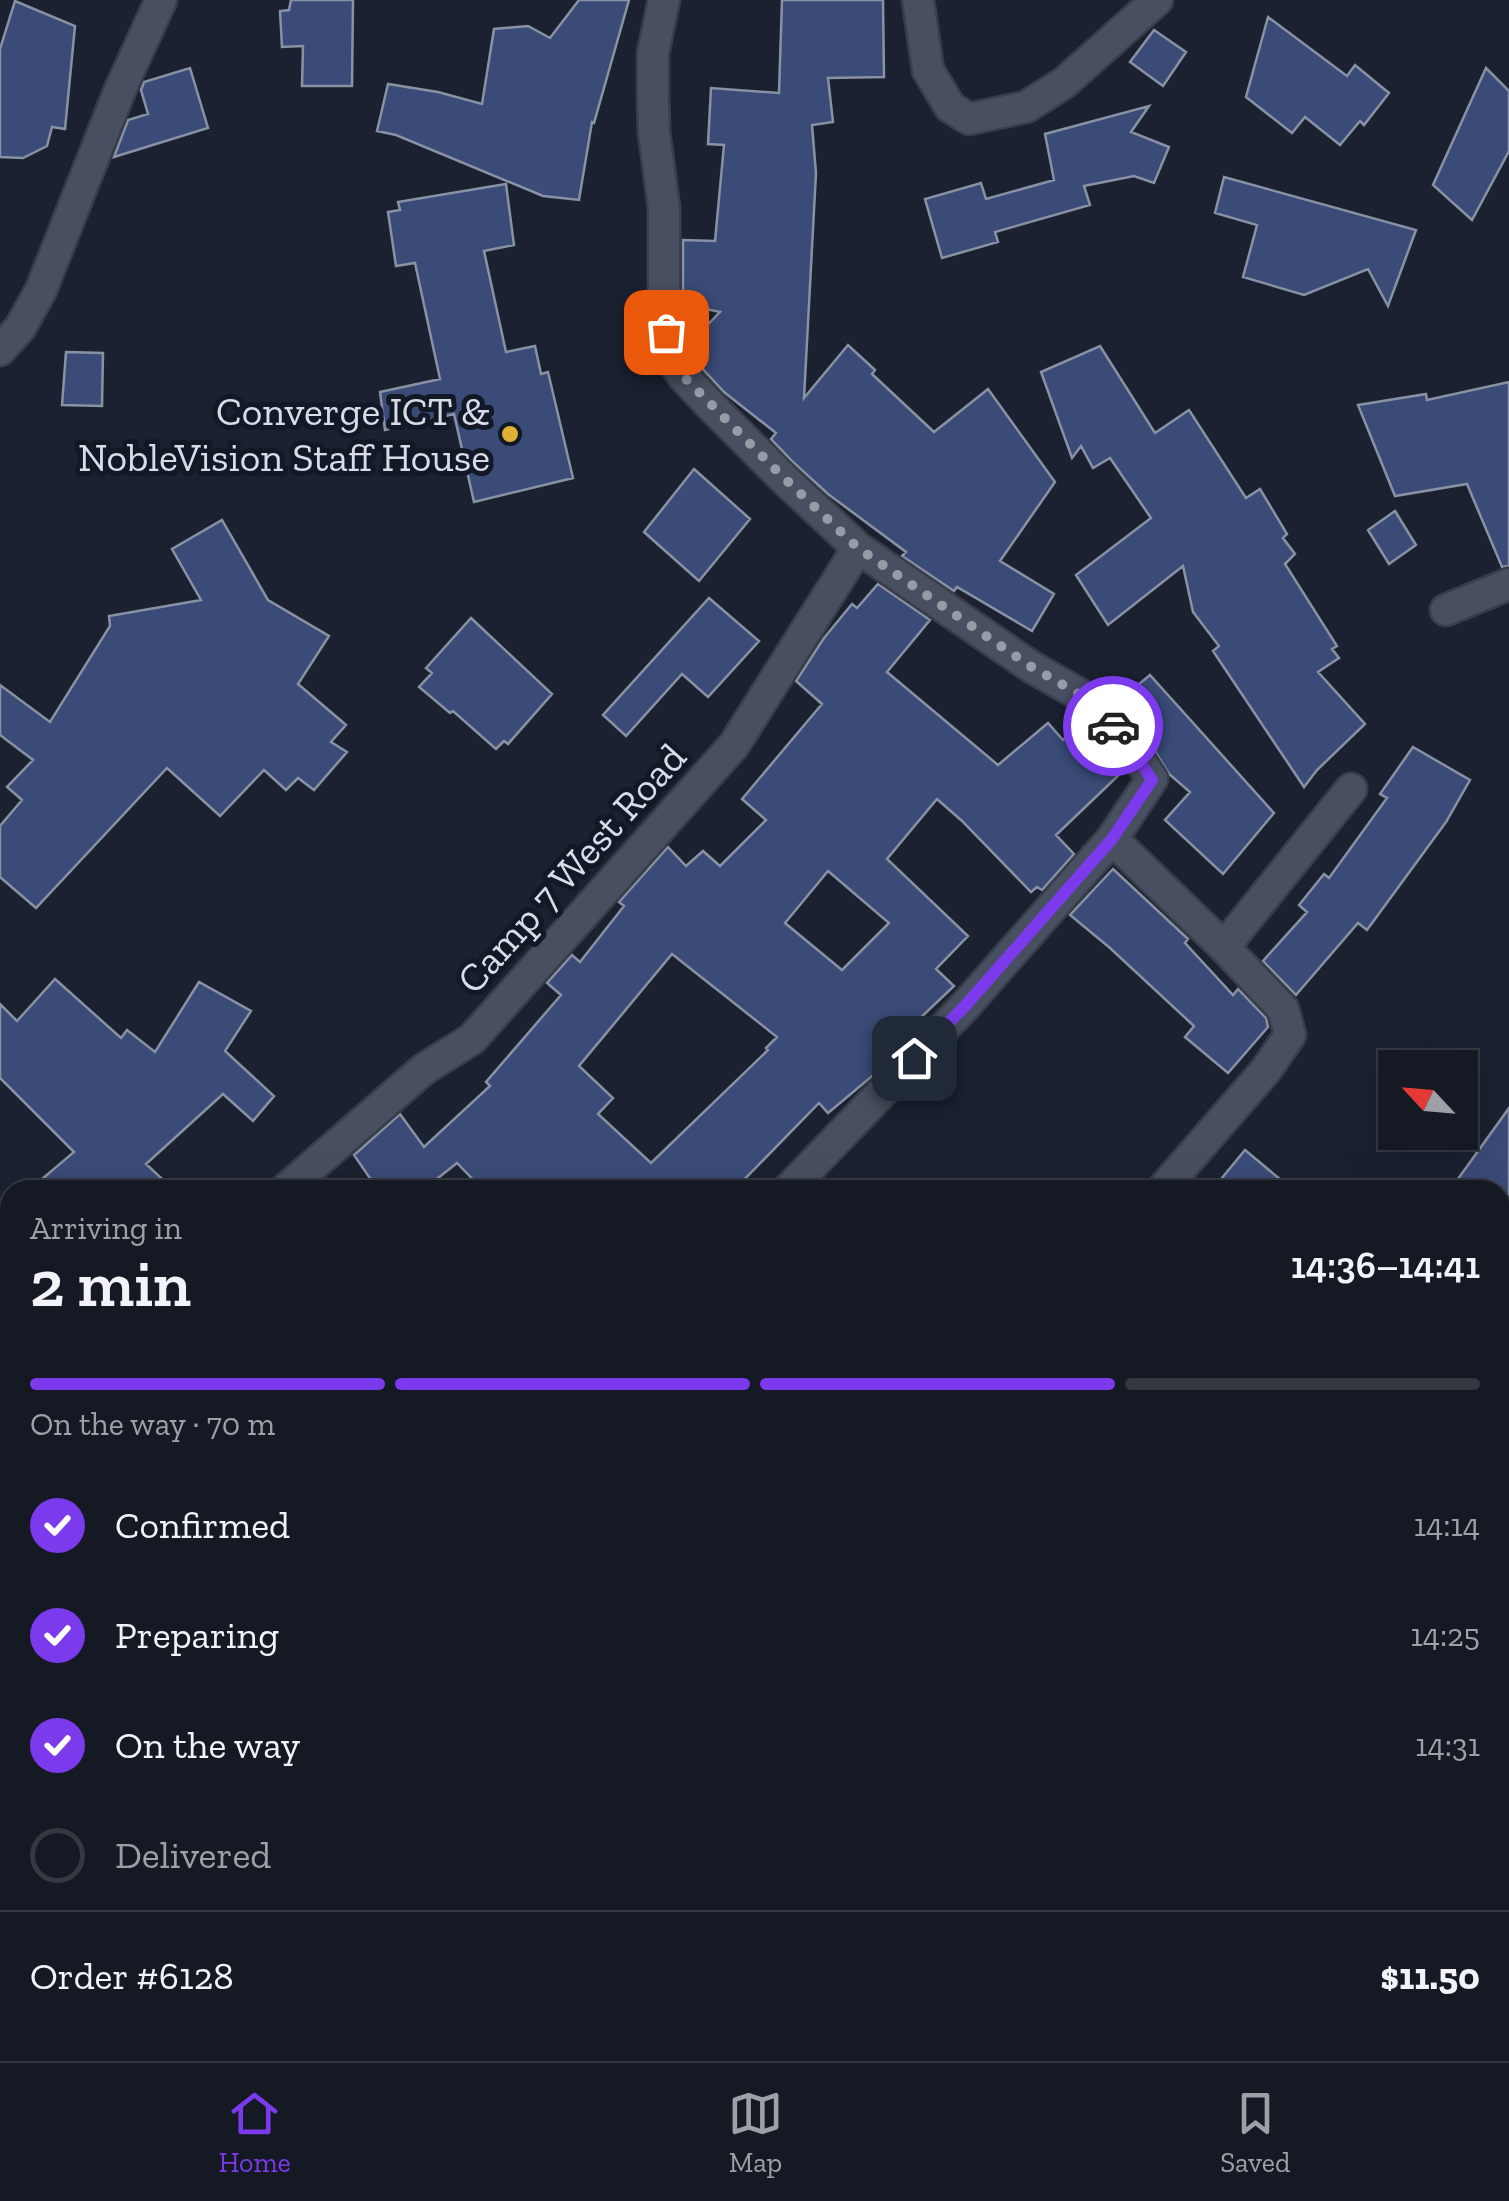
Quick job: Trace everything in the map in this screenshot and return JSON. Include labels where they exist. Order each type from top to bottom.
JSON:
[{"type":"street","points":[[0,350],[20,328],[41,290],[120,90],[162,0]]},
{"type":"street","points":[[664,0],[653,52],[653,81],[654,132],[664,208],[668,354],[712,407],[858,548],[1030,666],[1079,694],[1122,735],[1152,780],[1112,839],[965,1006],[798,1180]]},
{"type":"street","points":[[918,0],[928,70],[950,107],[969,119],[1026,107],[1064,83],[1158,0]]},
{"type":"street","name":"Camp 7 West Road","points":[[296,1180],[424,1069],[472,1039],[695,789],[734,745],[858,548]]},
{"type":"street","points":[[1446,610],[1509,584]]},
{"type":"street","points":[[1224,947],[1351,789]]},
{"type":"street","points":[[1112,839],[1284,1008],[1290,1035],[1266,1070],[1171,1180]]},
{"type":"building","points":[[291,0],[353,0],[352,86],[302,86],[303,46],[282,47],[280,11],[289,10]]},
{"type":"building","points":[[579,0],[629,0],[592,122],[579,200],[543,196],[396,135],[377,131],[388,84],[482,104],[494,29],[528,26],[550,38]]},
{"type":"building","points":[[782,0],[883,0],[884,77],[828,78],[833,122],[812,125],[816,173],[804,398],[848,345],[875,370],[872,374],[934,432],[988,389],[1055,482],[1000,561],[1054,594],[1032,631],[957,587],[954,591],[902,556],[906,552],[828,494],[794,463],[771,439],[776,433],[724,392],[686,347],[720,312],[683,304],[683,240],[715,241],[724,145],[708,144],[711,88],[779,93]]},
{"type":"building","points":[[15,1],[75,26],[65,129],[52,127],[47,146],[23,158],[0,157],[0,49]]},
{"type":"building","points":[[1268,17],[1347,76],[1355,65],[1389,93],[1364,125],[1360,121],[1340,145],[1305,117],[1292,133],[1246,97]]},
{"type":"building","points":[[1154,30],[1186,52],[1163,86],[1130,62]]},
{"type":"building","points":[[190,68],[208,128],[114,157],[128,120],[148,114],[141,90],[144,82]]},
{"type":"building","points":[[1486,68],[1509,91],[1509,151],[1472,220],[1433,185]]},
{"type":"building","points":[[1149,106],[1131,132],[1169,147],[1154,183],[1134,176],[1084,186],[1090,205],[995,232],[998,242],[942,258],[925,199],[981,183],[986,199],[1054,180],[1045,134]]},
{"type":"building","points":[[1224,177],[1416,230],[1388,306],[1368,269],[1304,295],[1243,277],[1257,225],[1215,213]]},
{"type":"building","points":[[506,184],[514,245],[484,251],[506,352],[535,346],[541,374],[548,372],[573,478],[474,502],[454,414],[385,430],[380,392],[440,379],[415,263],[396,266],[388,212],[400,210],[398,202]]},
{"type":"building","points":[[1100,346],[1155,433],[1189,410],[1246,498],[1260,489],[1287,534],[1283,538],[1295,554],[1285,564],[1337,646],[1332,649],[1339,658],[1318,672],[1365,724],[1304,787],[1213,651],[1219,646],[1193,612],[1183,566],[1108,625],[1076,575],[1151,518],[1110,458],[1093,468],[1081,446],[1072,458],[1041,372]]},
{"type":"building","points":[[66,352],[103,353],[102,406],[62,405]]},
{"type":"building","points":[[1509,382],[1509,566],[1502,567],[1467,484],[1395,496],[1358,405],[1426,394],[1427,400]]},
{"type":"building","points":[[694,469],[750,519],[699,581],[644,532]]},
{"type":"building","points":[[1395,511],[1416,545],[1389,564],[1368,530]]},
{"type":"building","points":[[222,520],[268,600],[329,636],[298,684],[346,725],[331,742],[347,752],[314,790],[298,778],[286,790],[264,770],[220,816],[167,768],[36,908],[0,877],[0,826],[22,800],[7,787],[33,760],[0,735],[0,685],[50,722],[110,626],[109,616],[201,600],[172,549]]},
{"type":"building","points":[[878,584],[930,620],[887,672],[998,765],[1048,723],[1063,740],[1077,726],[1082,732],[1087,727],[1109,747],[1124,770],[1056,835],[1074,854],[1042,890],[1037,887],[1031,892],[937,799],[887,859],[968,936],[936,969],[954,986],[895,1042],[900,1047],[871,1077],[828,1113],[819,1103],[744,1180],[473,1180],[457,1163],[436,1180],[371,1180],[354,1155],[400,1114],[424,1147],[490,1086],[486,1082],[561,995],[547,983],[572,955],[580,962],[624,906],[619,902],[668,847],[686,866],[703,851],[720,866],[766,820],[742,799],[822,704],[796,681],[852,604],[857,608]],"holes":[[[828,871],[889,923],[842,970],[785,923]],[[672,954],[777,1037],[651,1163],[598,1114],[613,1098],[579,1066]]]},
{"type":"building","points":[[709,598],[759,641],[708,697],[682,674],[626,736],[603,715]]},
{"type":"building","points":[[471,618],[552,694],[508,744],[504,741],[496,749],[419,687],[432,673],[426,668]]},
{"type":"building","points":[[1150,675],[1274,813],[1223,874],[1165,820],[1190,792],[1169,774],[1138,724],[1116,703]]},
{"type":"building","points":[[1413,747],[1470,780],[1446,822],[1367,930],[1358,923],[1296,995],[1263,961],[1307,912],[1299,905],[1324,874],[1329,878],[1387,798],[1380,794]]},
{"type":"building","points":[[1113,869],[1188,939],[1185,943],[1233,995],[1238,989],[1266,1018],[1268,1027],[1228,1073],[1185,1037],[1194,1026],[1070,915]]},
{"type":"building","points":[[55,979],[121,1038],[127,1030],[155,1052],[199,982],[251,1011],[225,1051],[274,1096],[253,1121],[223,1094],[146,1164],[163,1180],[41,1180],[74,1152],[0,1078],[0,1004],[17,1021]]},
{"type":"building","points":[[1509,1108],[1509,1180],[1457,1180]]},
{"type":"building","points":[[1245,1150],[1281,1180],[1220,1180]]},
{"type":"way so far","points":[[666,332],[668,354],[683,376],[858,548],[1030,666],[1079,694],[1113,726]]},
{"type":"place","name":"Converge ICT & NobleVision Staff House","points":[[510,434]]},
{"type":"route","points":[[914,1058],[1112,839],[1152,780],[1113,726]]}]
